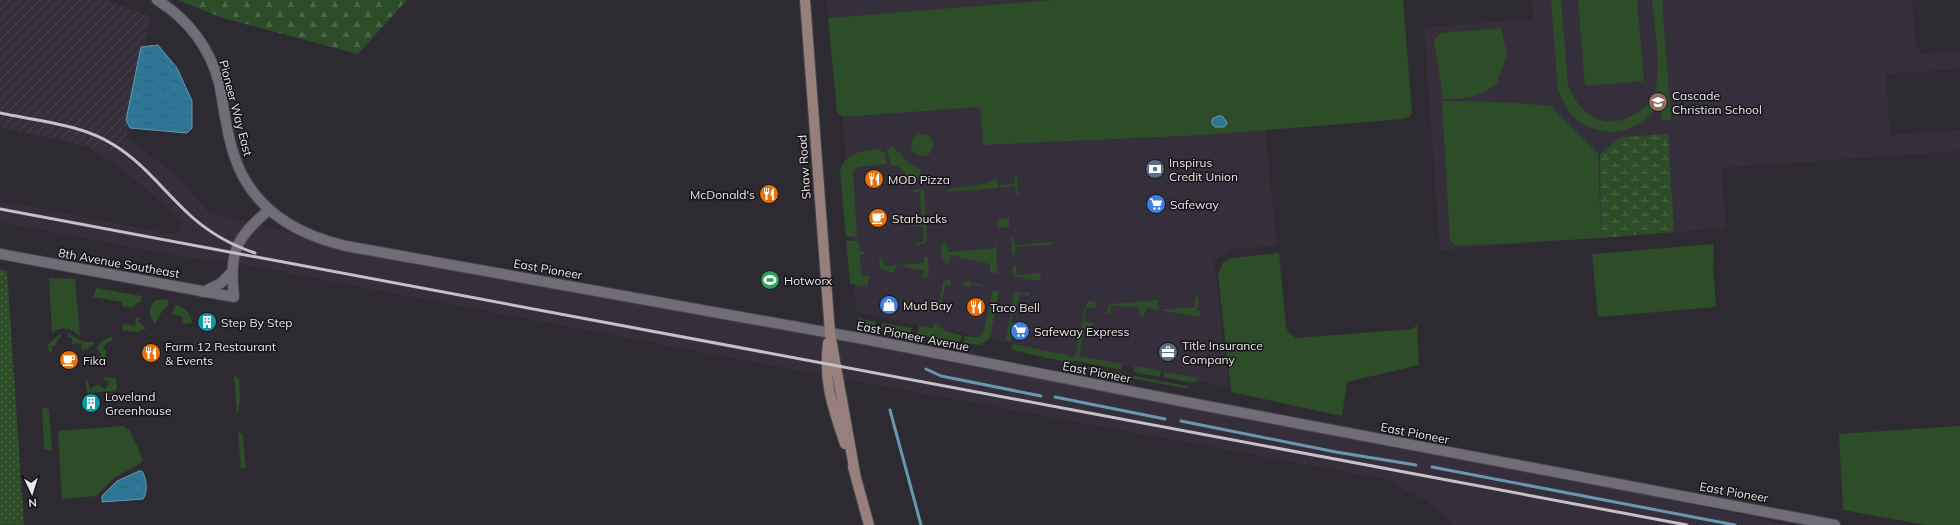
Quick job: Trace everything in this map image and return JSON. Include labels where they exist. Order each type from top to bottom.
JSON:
[{"type":"main road","name":"Shaw Road","points":[[805,0],[830,333],[825,363],[829,394],[855,473],[869,525]]},
{"type":"street","name":"Pioneer Way East","points":[[157,0],[170,8],[192,30],[208,56],[219,84],[226,124],[234,156],[246,183],[269,210]]},
{"type":"street","points":[[203,292],[221,283],[232,272],[235,254],[241,237],[269,210]]},
{"type":"street","name":"East Pioneer","points":[[269,210],[300,231],[320,240],[346,246],[830,333]]},
{"type":"street","name":"8th Avenue Southeast","points":[[0,254],[234,297],[232,272]]},
{"type":"street","name":"East Pioneer Avenue","points":[[830,333],[991,364]]},
{"type":"street","name":"East Pioneer","points":[[991,364],[1209,407],[1835,525]]},
{"type":"shaded area","points":[[0,0],[106,0],[150,17],[123,154],[0,127]]},
{"type":"shaded area","points":[[827,0],[1052,0],[828,18]]},
{"type":"shaded area","name":"Cascade Christian School","points":[[1532,0],[1912,0],[1916,46],[1922,54],[1960,51],[1960,69],[1886,74],[1890,135],[1960,130],[1960,151],[1721,168],[1726,228],[1440,250],[1424,27],[1533,19]]},
{"type":"shaded area","points":[[0,106],[115,128],[176,175],[208,212],[346,246],[1428,448],[1789,525],[1453,525],[1442,512],[1429,503],[1385,479],[753,362],[236,263],[178,256],[0,222],[0,201],[177,235],[183,223],[128,173],[76,139]]},
{"type":"shaded area","points":[[980,107],[983,145],[1205,135],[1265,130],[1277,246],[1231,249],[1214,261],[1229,387],[856,312],[843,117]]},
{"type":"green space","points":[[177,0],[407,0],[358,54],[223,18]]},
{"type":"green space","points":[[1052,0],[1403,0],[1412,113],[1409,117],[1404,119],[1205,135],[983,145],[980,107],[843,117],[837,112],[828,18]]},
{"type":"green space","points":[[1551,0],[1561,0],[1568,85],[1573,96],[1579,105],[1594,118],[1604,121],[1613,121],[1624,119],[1635,114],[1653,98],[1657,84],[1658,61],[1652,0],[1662,0],[1671,120],[1662,120],[1660,105],[1654,112],[1633,127],[1616,132],[1607,132],[1582,124],[1572,115],[1566,107],[1558,90]]},
{"type":"green space","points":[[1578,0],[1637,0],[1644,81],[1585,86]]},
{"type":"green space","points":[[1501,28],[1507,53],[1497,83],[1484,93],[1468,98],[1443,99],[1434,40],[1440,33]]},
{"type":"green space","points":[[1442,101],[1501,102],[1551,106],[1598,153],[1601,238],[1456,246],[1450,241]]},
{"type":"green space","points":[[922,134],[930,137],[933,145],[930,153],[922,156],[914,153],[911,145],[914,137]]},
{"type":"green space","points":[[1668,134],[1674,232],[1601,238],[1600,154],[1621,137]]},
{"type":"green space","points":[[891,146],[901,154],[908,163],[920,169],[922,176],[914,178],[908,176],[897,166],[891,165],[887,150]]},
{"type":"green space","points":[[875,149],[885,153],[887,164],[858,167],[853,171],[857,236],[846,237],[840,172],[842,166],[848,158],[864,151]]},
{"type":"green space","points":[[1017,177],[1018,194],[1016,194],[1015,186],[1000,188],[1000,185],[1015,184],[1014,178]]},
{"type":"green space","points":[[997,178],[998,188],[948,192],[947,189],[984,184]]},
{"type":"green space","points":[[913,189],[921,189],[924,191],[926,221],[914,222],[915,220],[922,219],[920,192],[913,192]]},
{"type":"green space","points":[[1009,218],[1009,227],[997,228],[997,219]]},
{"type":"green space","points":[[926,224],[927,241],[924,244],[916,245],[916,243],[924,242],[923,226],[916,227],[915,225]]},
{"type":"green space","points":[[1011,238],[1014,239],[1015,245],[1053,242],[1054,244],[1015,247],[1015,255],[1012,255]]},
{"type":"green space","points":[[996,239],[997,274],[990,272],[990,264],[950,255],[949,264],[945,263],[943,260],[941,246],[945,243],[947,244],[948,252],[995,248]]},
{"type":"green space","points":[[846,241],[858,241],[860,251],[867,253],[860,255],[861,276],[870,276],[867,287],[850,284]]},
{"type":"green space","points":[[1713,244],[1716,307],[1598,317],[1592,254]]},
{"type":"green space","points":[[1279,253],[1286,327],[1289,333],[1296,338],[1413,329],[1417,325],[1419,365],[1347,382],[1342,416],[1231,392],[1218,275],[1223,262],[1232,258]]},
{"type":"green space","points":[[924,256],[928,257],[929,274],[927,278],[923,278],[924,271],[897,265],[924,263]]},
{"type":"green space","points":[[883,258],[884,266],[897,265],[894,273],[880,269],[879,261]]},
{"type":"green space","points":[[1013,266],[1016,266],[1017,275],[1040,273],[1041,281],[1016,277],[1012,273]]},
{"type":"green space","points":[[0,270],[7,271],[24,525],[0,525]]},
{"type":"green space","points":[[49,278],[75,279],[80,336],[74,331],[67,329],[59,329],[52,333]]},
{"type":"green space","points":[[947,279],[951,280],[951,286],[945,285],[941,306],[946,307],[947,309],[943,313],[938,310],[943,282]]},
{"type":"green space","points":[[967,281],[983,285],[985,287],[971,284],[971,287],[962,285]]},
{"type":"green space","points":[[96,288],[142,296],[141,302],[138,302],[133,308],[122,306],[122,302],[93,297]]},
{"type":"green space","points":[[993,291],[999,291],[990,338],[981,345],[963,343],[965,336],[979,337],[983,334]]},
{"type":"green space","points":[[1017,292],[1029,293],[1030,296],[1019,294],[1015,315],[1012,315],[1011,322],[1014,323],[1011,340],[1006,340],[1014,295]]},
{"type":"green space","points":[[1195,297],[1198,298],[1199,308],[1196,308],[1199,310],[1200,317],[1146,308],[1144,316],[1139,315],[1139,307],[1111,306],[1111,314],[1107,313],[1108,306],[1110,304],[1158,300],[1159,310],[1195,307]]},
{"type":"green space","points":[[162,299],[168,300],[169,304],[162,311],[155,324],[150,316],[150,308],[154,301]]},
{"type":"green space","points":[[1089,301],[1095,302],[1096,308],[1087,307],[1084,321],[1093,323],[1091,331],[1084,330],[1079,356],[1122,364],[1121,370],[1077,361],[1066,362],[1013,350],[1011,346],[1014,344],[1068,355],[1071,357],[1075,356],[1086,304]]},
{"type":"green space","points":[[175,305],[182,307],[187,311],[192,323],[184,324],[181,316],[172,314]]},
{"type":"green space","points":[[136,317],[140,318],[139,322],[146,329],[136,332],[122,330],[124,324],[135,326]]},
{"type":"green space","points":[[857,318],[876,322],[875,326],[863,323]]},
{"type":"green space","points":[[934,322],[945,331],[962,335],[960,343],[917,335],[919,325],[933,328]]},
{"type":"green space","points":[[882,323],[912,328],[911,333],[881,327]]},
{"type":"green space","points":[[61,333],[61,337],[57,340],[56,345],[52,346],[52,352],[49,352],[48,344]]},
{"type":"green space","points":[[68,333],[83,342],[95,342],[90,348],[82,350],[81,343],[72,344],[72,338],[68,337]]},
{"type":"green space","points":[[112,337],[113,341],[108,342],[103,347],[106,351],[106,358],[99,363],[97,360],[102,355],[97,349],[99,344],[107,338]]},
{"type":"green space","points":[[1078,365],[1192,387],[1184,388],[1067,366]]},
{"type":"green space","points":[[1135,366],[1161,371],[1160,377],[1134,372]]},
{"type":"green space","points":[[1164,372],[1198,378],[1198,380],[1193,383],[1163,377]]},
{"type":"green space","points":[[234,375],[239,379],[240,392],[240,402],[237,415]]},
{"type":"green space","points":[[105,377],[116,378],[117,388],[115,391],[87,393],[85,381],[87,380],[90,389],[99,384],[105,389],[109,384],[108,381],[103,379]]},
{"type":"green space","points":[[42,407],[49,409],[51,451],[44,449]]},
{"type":"green space","points":[[123,426],[130,431],[142,457],[143,460],[140,464],[115,477],[96,496],[62,499],[58,431]]},
{"type":"green space","points":[[1960,426],[1960,525],[1926,525],[1843,510],[1839,434]]},
{"type":"green space","points":[[238,433],[242,433],[243,437],[246,468],[241,469]]},
{"type":"water","points":[[158,45],[177,68],[192,101],[192,128],[187,133],[130,128],[126,120],[141,47]]},
{"type":"water","points":[[1222,116],[1226,121],[1227,124],[1224,127],[1215,127],[1212,124],[1212,119]]},
{"type":"water","points":[[142,471],[144,474],[146,482],[146,493],[143,499],[102,502],[102,496],[117,481]]},
{"type":"waterway","points":[[926,369],[941,376],[1041,396]]},
{"type":"waterway","points":[[1055,397],[1165,419]]},
{"type":"waterway","points":[[890,410],[921,525]]},
{"type":"waterway","points":[[1181,421],[1336,452],[1416,465]]},
{"type":"waterway","points":[[1432,467],[1735,525]]},
{"type":"railway","points":[[0,113],[73,128],[87,132],[114,145],[135,161],[182,208],[206,228],[229,242],[255,253]]},
{"type":"railway","points":[[0,209],[1687,525]]},
{"type":"place","name":"Cascade Christian School","points":[[1658,102]]},
{"type":"place","name":"Inspirus Credit Union","points":[[1155,169]]},
{"type":"place","name":"MOD Pizza","points":[[874,179]]},
{"type":"place","name":"McDonald's","points":[[769,194]]},
{"type":"place","name":"Safeway","points":[[1156,204]]},
{"type":"place","name":"Starbucks","points":[[878,218]]},
{"type":"place","name":"Hotworx","points":[[770,280]]},
{"type":"place","name":"Mud Bay","points":[[889,305]]},
{"type":"place","name":"Taco Bell","points":[[976,307]]},
{"type":"place","name":"Step By Step","points":[[207,322]]},
{"type":"place","name":"Safeway Express","points":[[1020,331]]},
{"type":"place","name":"Title Insurance Company","points":[[1168,352]]},
{"type":"place","name":"Farm 12 Restaurant & Events","points":[[151,353]]},
{"type":"place","name":"Fika","points":[[69,360]]},
{"type":"place","name":"Loveland Greenhouse","points":[[91,403]]}]
